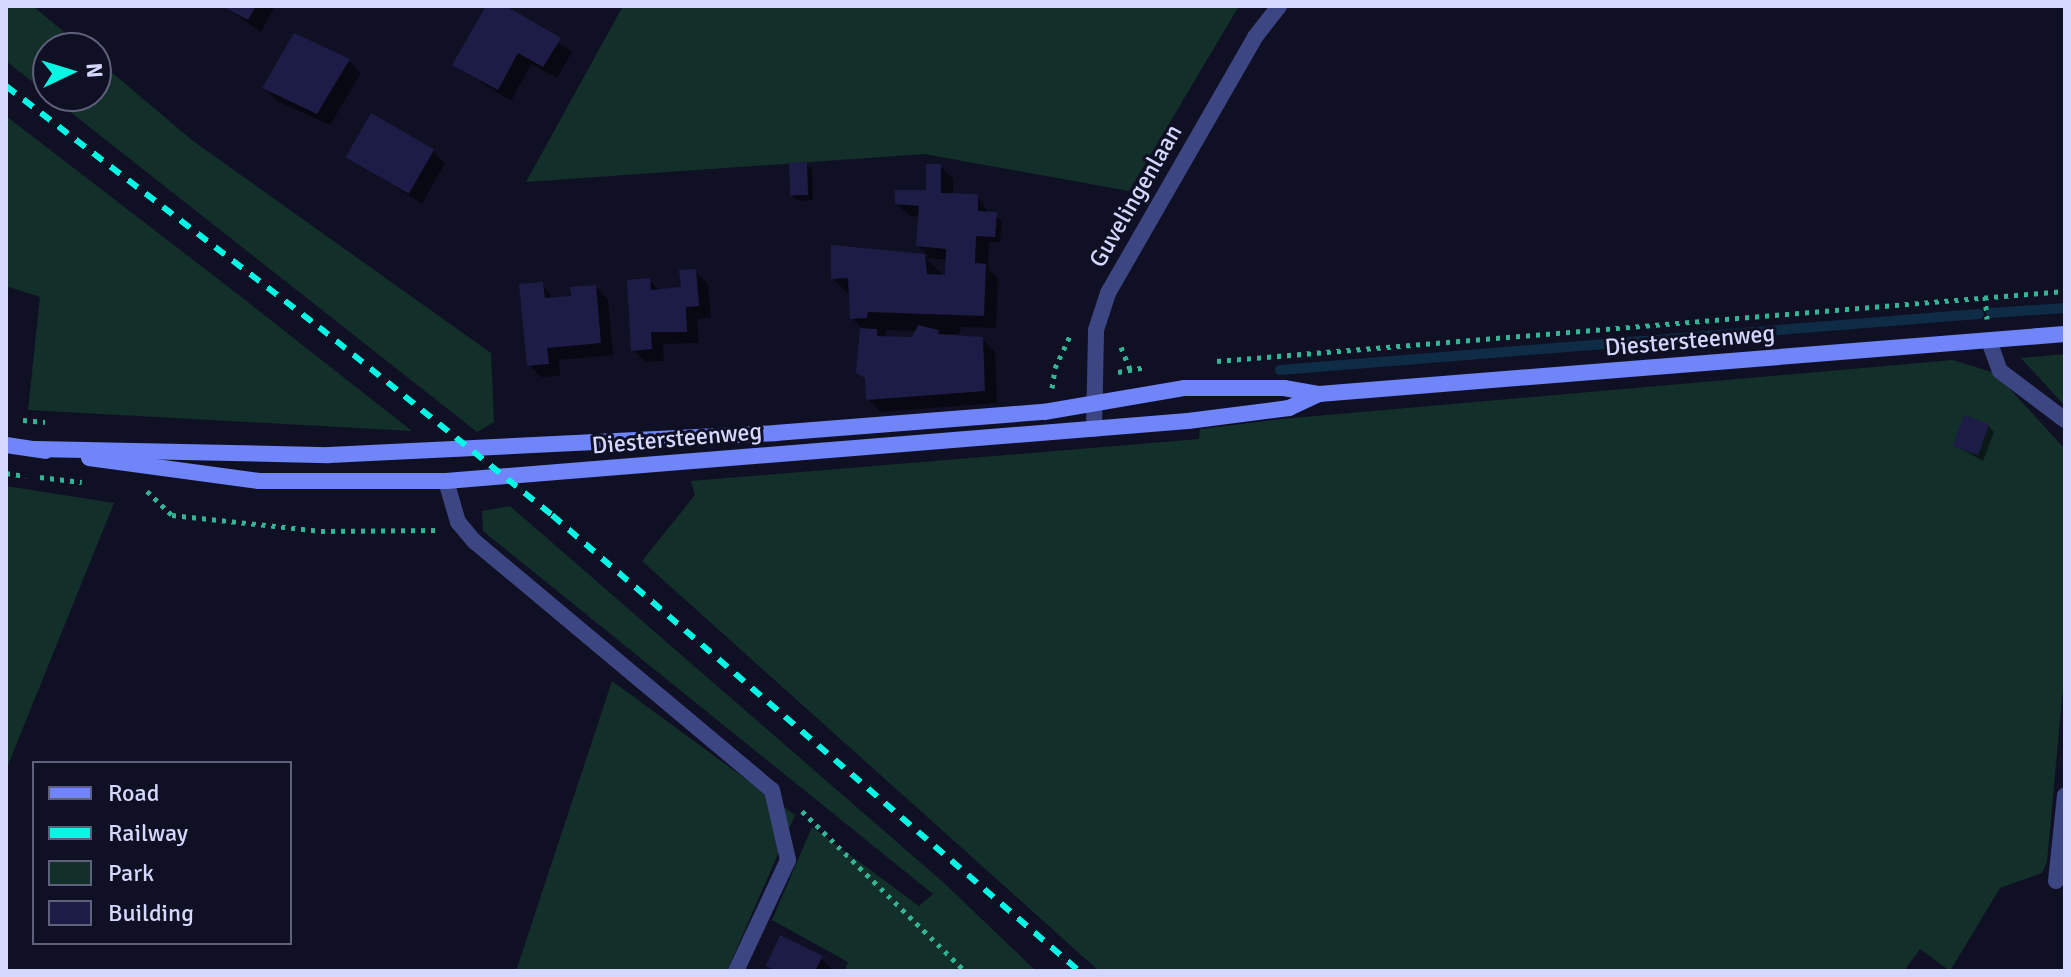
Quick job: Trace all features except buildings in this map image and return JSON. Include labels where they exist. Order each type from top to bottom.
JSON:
[{"type":"main road","name":"Diestersteenweg","points":[[36,449],[357,454],[775,433],[1044,412],[1093,401],[1185,388],[1284,388],[1319,394],[2065,334]]},
{"type":"main road","name":"Diestersteenweg","points":[[6,445],[259,481],[447,490],[1289,408],[1319,394]]},
{"type":"street","name":"Guvelingenlaan","points":[[1094,429],[1096,330],[1108,293],[1255,37],[1279,6]]},
{"type":"street","points":[[1989,341],[2000,371],[2065,420]]},
{"type":"street","points":[[447,490],[465,530],[772,790],[788,860],[736,971]]},
{"type":"street","points":[[2056,881],[2065,795]]},
{"type":"path","points":[[1214,361],[2065,291]]},
{"type":"path","points":[[146,490],[172,515],[321,531],[465,530]]},
{"type":"path","points":[[772,790],[809,816],[965,971]]},
{"type":"green space","points":[[6,6],[33,6],[64,32],[32,32],[32,81],[6,61]]},
{"type":"green space","points":[[623,6],[1239,6],[1129,191],[924,154],[526,182]]},
{"type":"green space","points":[[112,73],[193,141],[491,353],[494,422],[477,432],[70,112],[112,112]]},
{"type":"green space","points":[[6,116],[412,431],[28,410],[40,297],[6,286]]},
{"type":"green space","points":[[2065,354],[2065,406],[2021,358]]},
{"type":"green space","points":[[1953,360],[1995,373],[2065,449],[2065,665],[2047,862],[2042,873],[2000,888],[1950,971],[1920,949],[1904,971],[1099,971],[642,561],[695,495],[691,481],[1199,439],[1200,429],[1282,419]]},
{"type":"green space","points":[[6,486],[114,503],[6,770]]},
{"type":"green space","points":[[510,506],[944,883],[1036,971],[845,971],[848,962],[772,920],[812,827],[919,906],[933,894],[483,531],[482,511]]},
{"type":"green space","points":[[612,681],[795,815],[727,971],[516,971]]},
{"type":"waterway","points":[[1991,313],[2065,308]]},
{"type":"waterway","points":[[1280,370],[1979,314]]},
{"type":"railway","points":[[6,86],[319,327],[552,515],[1079,971]]}]
